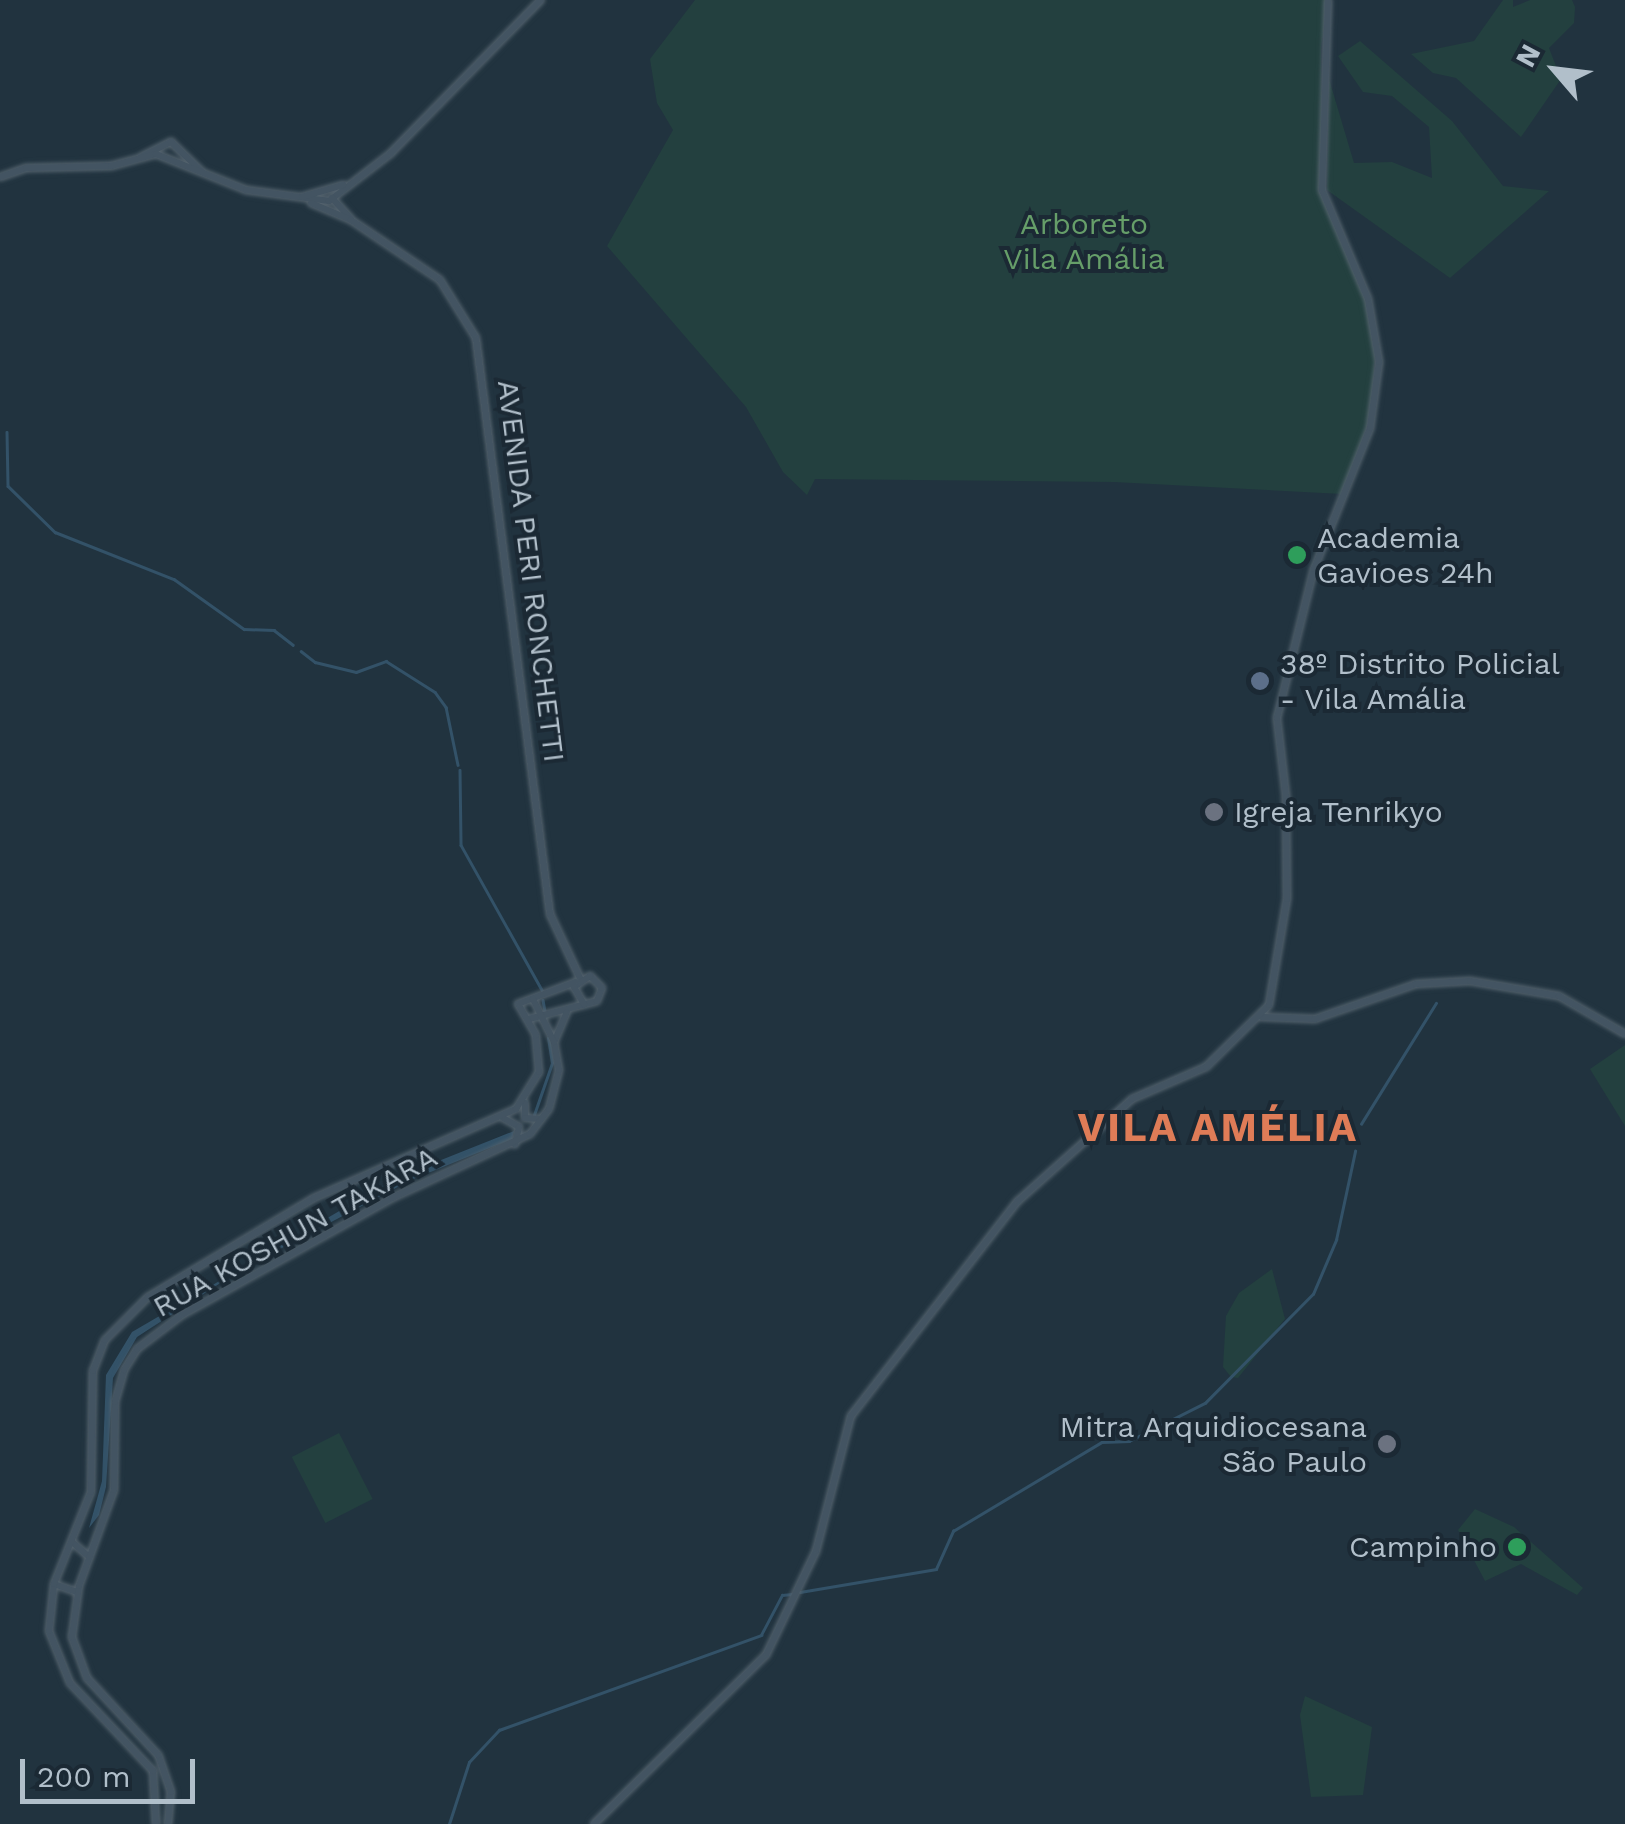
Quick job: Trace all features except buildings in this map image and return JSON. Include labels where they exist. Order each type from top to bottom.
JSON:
[{"type":"main road","points":[[0,177],[26,168],[93,168],[140,158],[168,159],[246,190],[311,200],[331,196],[391,153],[540,0]]},
{"type":"main road","points":[[594,1824],[766,1656],[788,1622],[821,1538],[852,1416],[1018,1202],[1143,1090],[1206,1067],[1262,1017],[1286,927],[1286,796],[1277,718],[1314,569],[1370,428],[1379,362],[1368,299],[1324,203],[1328,0]]},
{"type":"main road","points":[[140,158],[162,142],[175,145],[202,172]]},
{"type":"main road","points":[[168,159],[175,145]]},
{"type":"main road","points":[[311,200],[331,196]]},
{"type":"main road","points":[[331,196],[340,216]]},
{"type":"main road","points":[[331,196],[352,220]]},
{"type":"main road","points":[[311,200],[352,220]]},
{"type":"main road","name":"AVENIDA PERI RONCHETTI","points":[[352,220],[450,288],[478,347],[550,910],[578,980]]},
{"type":"main road","points":[[529,1018],[544,1018],[596,1001],[602,988],[596,978],[578,980],[518,1004],[529,1018],[540,1072],[526,1102],[525,1118],[544,1118]]},
{"type":"main road","points":[[578,980],[576,997],[584,1004]]},
{"type":"main road","points":[[1262,1017],[1315,1020],[1416,984],[1470,981],[1559,996],[1625,1034]]},
{"type":"main road","points":[[515,1146],[544,1118],[558,1081],[554,1042],[533,1000]]},
{"type":"main road","points":[[554,1042],[567,1012]]},
{"type":"main road","name":"RUA KOSHUN TAKARA","points":[[156,1824],[153,1771],[136,1746],[84,1701],[57,1659],[48,1622],[54,1584],[91,1492],[93,1372],[123,1316],[314,1198],[502,1118],[526,1102]]},
{"type":"main road","points":[[502,1118],[519,1128],[515,1146]]},
{"type":"main road","name":"RUA KOSHUN TAKARA","points":[[168,1824],[171,1792],[158,1755],[92,1686],[77,1659],[71,1627],[77,1592],[114,1490],[116,1392],[138,1349],[182,1315],[371,1209],[515,1146]]},
{"type":"main road","points":[[72,1542],[90,1558]]},
{"type":"main road","points":[[54,1584],[77,1592]]},
{"type":"green space","name":"Arboreto Vila Amália","points":[[695,0],[1328,0],[1321,47],[1322,190],[1371,311],[1376,347],[1370,418],[1342,494],[1114,482],[815,479],[807,495],[783,472],[746,407],[607,246],[673,130],[657,103],[650,59]]},
{"type":"green space","points":[[1503,0],[1513,0],[1513,7],[1530,0],[1572,0],[1575,7],[1574,23],[1549,48],[1561,79],[1521,137],[1456,78],[1433,73],[1411,54],[1474,41]]},
{"type":"green space","points":[[1360,41],[1452,121],[1503,186],[1549,191],[1450,278],[1327,190],[1329,79],[1354,163],[1392,162],[1432,178],[1429,127],[1392,96],[1363,92],[1338,56]]},
{"type":"green space","points":[[1625,1045],[1625,1126],[1590,1069]]},
{"type":"green space","points":[[1272,1269],[1285,1319],[1238,1378],[1231,1377],[1223,1367],[1226,1316],[1239,1293]]},
{"type":"green space","points":[[339,1433],[373,1499],[325,1523],[292,1457]]},
{"type":"green space","points":[[1475,1509],[1514,1527],[1583,1588],[1577,1595],[1521,1564],[1485,1581],[1458,1530]]},
{"type":"green space","points":[[1305,1696],[1372,1727],[1363,1795],[1311,1797],[1300,1715]]},
{"type":"water","points":[[514,1131],[512,1139],[411,1180],[242,1269],[137,1337],[113,1378],[106,1487],[99,1515],[89,1528],[102,1481],[106,1375],[132,1332],[396,1178]]},
{"type":"waterway","points":[[7,432],[8,486],[55,532],[174,579],[244,629],[274,630],[293,645]]},
{"type":"waterway","points":[[301,651],[315,662],[356,672],[386,661],[435,692],[446,707],[458,765]]},
{"type":"waterway","points":[[460,770],[461,845],[542,990]]},
{"type":"waterway","points":[[543,1000],[545,1011]]},
{"type":"waterway","points":[[1361,1124],[1436,1003]]},
{"type":"waterway","points":[[534,1115],[552,1063],[548,1038]]},
{"type":"waterway","points":[[800,1592],[936,1569],[953,1531],[1102,1442],[1129,1441],[1205,1403],[1313,1294],[1336,1240],[1355,1151]]},
{"type":"waterway","points":[[449,1824],[469,1762],[499,1730],[761,1635],[782,1595],[792,1594]]},
{"type":"place","name":"Academia Gavioes 24h","points":[[1297,555]]},
{"type":"place","name":"38º Distrito Policial - Vila Amália","points":[[1260,681]]},
{"type":"place","name":"Igreja Tenrikyo","points":[[1214,812]]},
{"type":"place","name":"Mitra Arquidiocesana São Paulo","points":[[1387,1444]]},
{"type":"place","name":"Campinho","points":[[1517,1547]]},
{"type":"district","name":"VILA AMÉLIA","points":[[1218,1128]]}]
